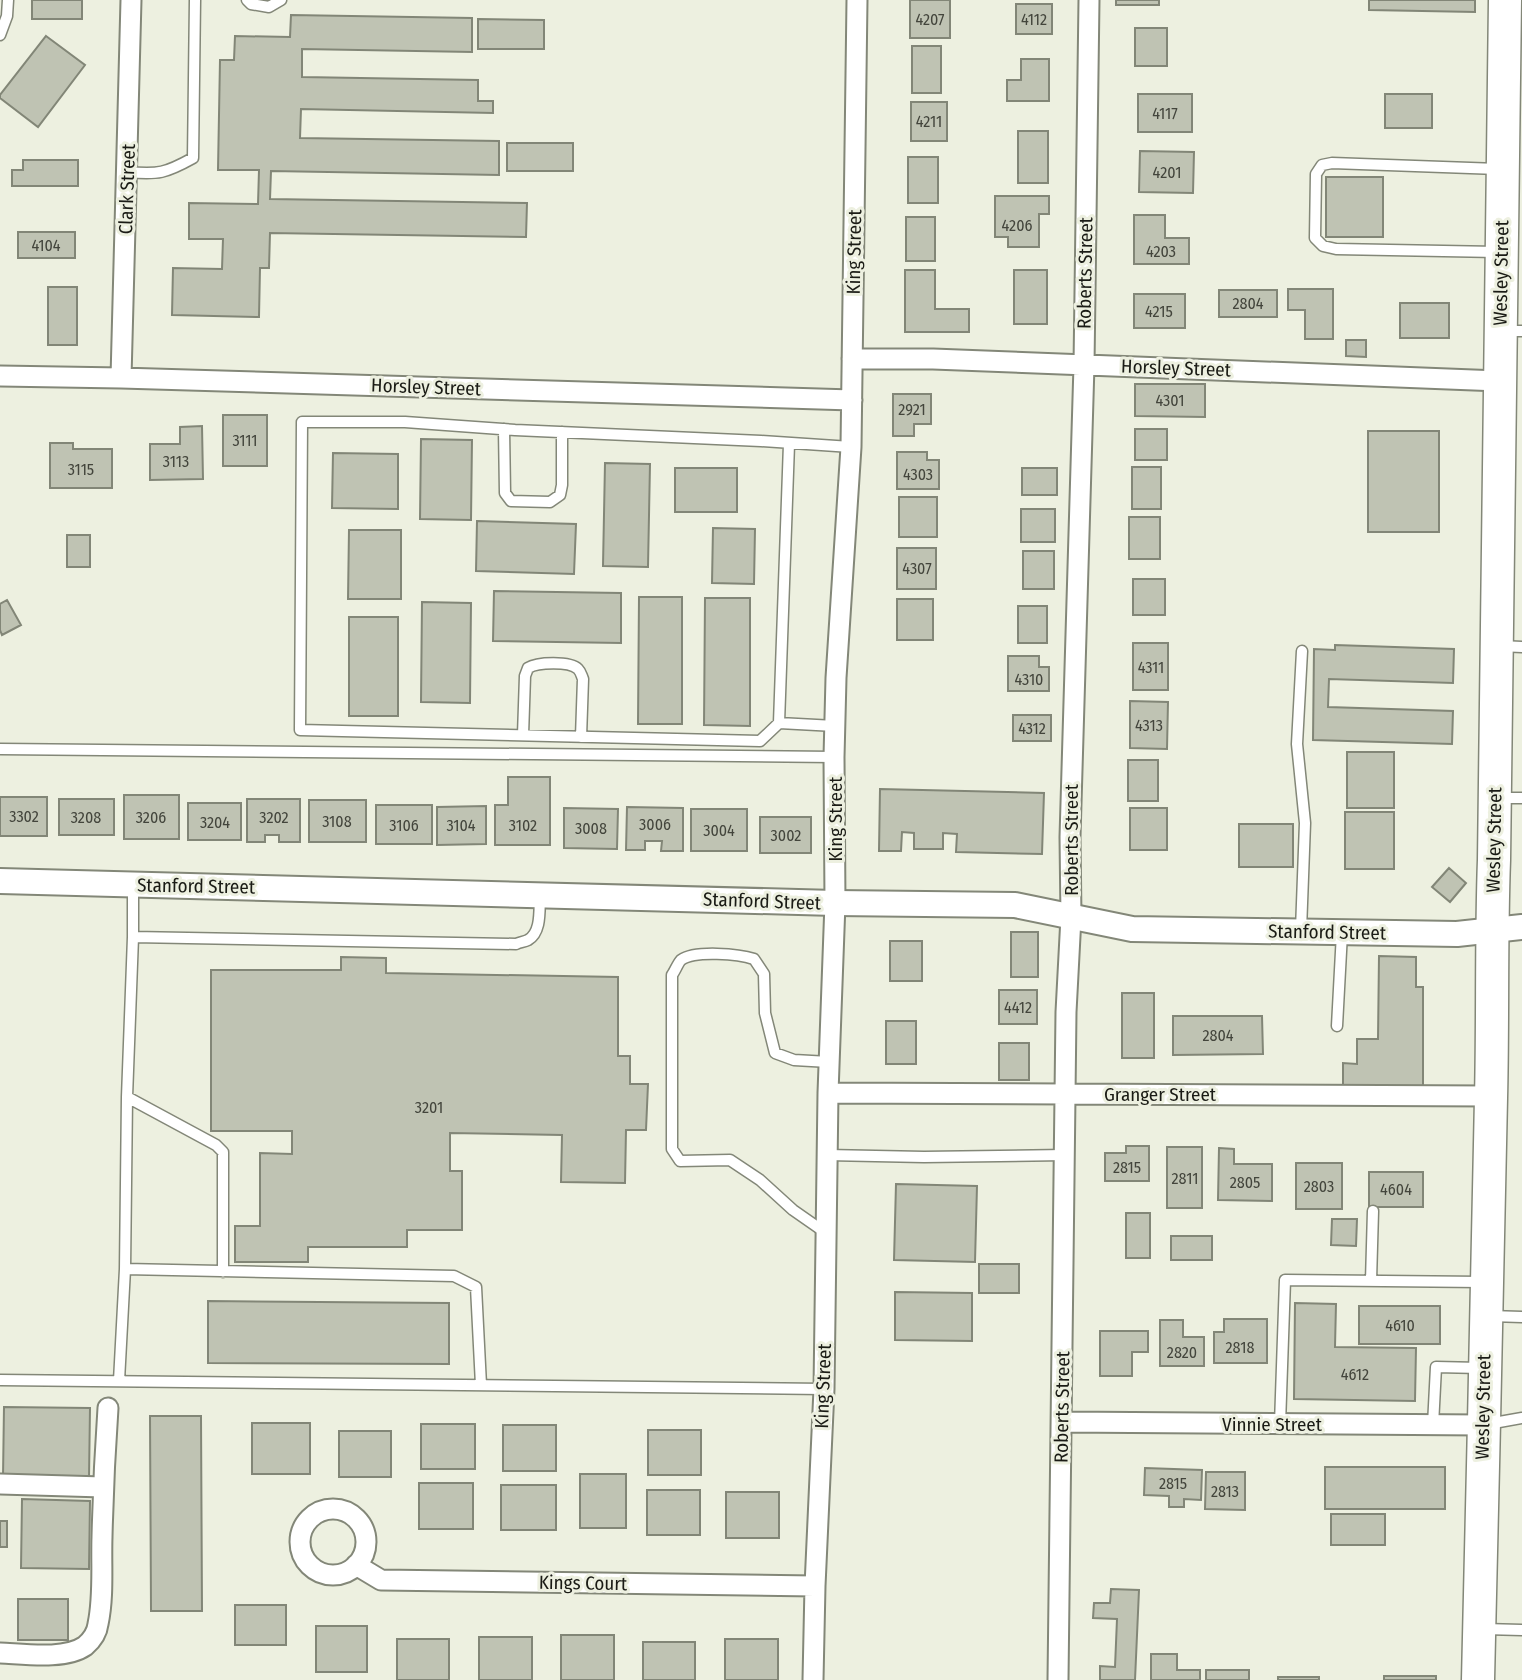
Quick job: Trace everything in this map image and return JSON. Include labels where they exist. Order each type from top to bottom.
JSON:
[{"type":"main road","name":"Wesley Street","points":[[1478,1680],[1491,1096],[1507,928],[1509,646],[1505,434],[1500,381],[1511,331],[1501,252],[1506,154],[1505,0]]},
{"type":"street","name":"Clark Street","points":[[121,378],[131,0]]},
{"type":"street","name":"King Street","points":[[813,1680],[824,1389],[828,1093],[835,903],[836,678],[851,447],[857,0]]},
{"type":"street","name":"Roberts Street","points":[[1058,1680],[1066,1012],[1071,917],[1070,837],[1084,365],[1089,0]]},
{"type":"street","name":"Horsley Street","points":[[852,359],[933,359],[1500,381]]},
{"type":"street","name":"Horsley Street","points":[[0,376],[852,400]]},
{"type":"street","name":"Stanford Street","points":[[0,881],[835,903],[1015,905],[1132,929],[1457,934],[1507,928]]},
{"type":"street","name":"Granger Street","points":[[828,1093],[1491,1096]]},
{"type":"street","points":[[0,1653],[73,1652],[95,1636],[99,1623],[108,1408]]},
{"type":"street","name":"Vinnie Street","points":[[1062,1422],[1483,1425]]},
{"type":"street","points":[[0,1484],[103,1487]]},
{"type":"street","name":"Kings Court","points":[[356,1566],[381,1580],[815,1586]]},
{"type":"lane","points":[[0,35],[7,16],[8,0]]},
{"type":"lane","points":[[128,172],[154,174],[177,167],[193,158],[195,0]]},
{"type":"lane","points":[[247,0],[251,4],[269,7],[281,0]]},
{"type":"lane","points":[[1501,252],[1336,249],[1323,246],[1315,238],[1316,174],[1322,165],[1332,163],[1506,154]]},
{"type":"lane","points":[[789,444],[779,723],[760,741],[300,730],[302,422],[405,422],[851,447]]},
{"type":"lane","points":[[504,429],[505,494],[512,501],[550,502],[560,495],[562,432]]},
{"type":"lane","points":[[1301,932],[1305,823],[1297,744],[1302,651]]},
{"type":"lane","points":[[523,735],[525,676],[528,668],[534,664],[567,664],[576,666],[583,679],[581,737]]},
{"type":"lane","points":[[779,723],[835,726]]},
{"type":"lane","points":[[0,750],[834,757]]},
{"type":"lane","points":[[119,1381],[125,1269],[127,1097],[134,937],[133,884]]},
{"type":"lane","points":[[134,937],[516,944],[529,940],[535,933],[540,895]]},
{"type":"lane","points":[[1337,1026],[1342,932]]},
{"type":"lane","points":[[826,1233],[793,1210],[760,1180],[730,1160],[680,1161],[671,1149],[672,975],[681,960],[699,954],[742,955],[754,959],[764,975],[765,1013],[775,1053],[794,1060],[829,1062]]},
{"type":"lane","points":[[127,1097],[216,1145],[223,1152],[223,1272]]},
{"type":"lane","points":[[827,1155],[1065,1155]]},
{"type":"lane","points":[[1371,1281],[1373,1211]]},
{"type":"lane","points":[[125,1269],[454,1276],[476,1287],[481,1385]]},
{"type":"lane","points":[[1280,1424],[1285,1280],[1486,1282]]},
{"type":"lane","points":[[1486,1316],[1522,1317]]},
{"type":"lane","points":[[1433,1425],[1436,1367],[1484,1368]]},
{"type":"lane","points":[[0,1380],[824,1389]]},
{"type":"lane","points":[[1483,1425],[1522,1418]]},
{"type":"lane","points":[[1479,1629],[1522,1630]]},
{"type":"building","points":[[32,0],[82,0],[82,19],[32,19]]},
{"type":"building","points":[[910,0],[950,0],[950,38],[910,38]]},
{"type":"building","points":[[1116,0],[1159,0],[1159,5],[1116,5]]},
{"type":"building","points":[[1369,0],[1475,0],[1475,12],[1369,10]]},
{"type":"building","points":[[1016,4],[1052,4],[1052,34],[1016,34]]},
{"type":"building","points":[[291,15],[472,18],[472,52],[302,49],[302,77],[478,80],[478,101],[493,101],[493,113],[301,109],[300,138],[499,141],[499,175],[271,171],[270,199],[527,203],[526,237],[270,233],[269,268],[260,268],[259,317],[172,315],[173,268],[222,269],[223,239],[189,239],[189,203],[258,204],[259,170],[218,170],[220,60],[234,60],[235,36],[290,37]]},
{"type":"building","points":[[478,19],[544,20],[544,49],[478,49]]},
{"type":"building","points":[[1135,28],[1167,28],[1167,66],[1135,66]]},
{"type":"building","points":[[46,36],[85,65],[38,127],[0,98],[0,95]]},
{"type":"building","points":[[912,46],[941,46],[941,93],[912,93]]},
{"type":"building","points":[[1021,59],[1049,59],[1049,101],[1007,101],[1007,80],[1021,80]]},
{"type":"building","points":[[1138,94],[1192,94],[1192,132],[1138,132]]},
{"type":"building","points":[[1385,94],[1432,94],[1432,128],[1385,128]]},
{"type":"building","points":[[911,102],[947,102],[947,141],[911,141]]},
{"type":"building","points":[[1018,131],[1048,131],[1048,183],[1018,183]]},
{"type":"building","points":[[507,143],[573,143],[573,171],[507,171]]},
{"type":"building","points":[[1140,151],[1194,152],[1193,193],[1139,192]]},
{"type":"building","points":[[908,157],[938,157],[938,203],[908,203]]},
{"type":"building","points":[[23,160],[78,160],[78,186],[12,186],[12,170],[23,170]]},
{"type":"building","points":[[1326,177],[1383,177],[1383,237],[1326,237]]},
{"type":"building","points":[[995,196],[1049,196],[1049,214],[1039,214],[1039,247],[1008,247],[1008,237],[995,237]]},
{"type":"building","points":[[1134,215],[1165,215],[1165,238],[1189,238],[1189,264],[1134,264]]},
{"type":"building","points":[[906,217],[935,217],[935,261],[906,261]]},
{"type":"building","points":[[18,232],[75,232],[75,258],[18,258]]},
{"type":"building","points":[[905,270],[935,270],[935,309],[969,309],[969,332],[905,332]]},
{"type":"building","points":[[1014,270],[1047,270],[1047,324],[1014,324]]},
{"type":"building","points":[[48,287],[77,287],[77,345],[48,345]]},
{"type":"building","points":[[1288,289],[1333,289],[1333,339],[1305,339],[1305,310],[1288,310]]},
{"type":"building","points":[[1219,290],[1277,290],[1277,317],[1219,317]]},
{"type":"building","points":[[1134,294],[1185,294],[1185,328],[1134,328]]},
{"type":"building","points":[[1400,303],[1449,303],[1449,338],[1400,338]]},
{"type":"building","points":[[1346,340],[1366,340],[1366,357],[1346,356]]},
{"type":"building","points":[[1135,384],[1205,384],[1205,417],[1135,416]]},
{"type":"building","points":[[893,394],[931,394],[931,424],[914,424],[914,436],[893,436]]},
{"type":"building","points":[[223,415],[267,415],[267,466],[223,466]]},
{"type":"building","points":[[202,426],[203,479],[150,480],[150,444],[180,444],[180,427]]},
{"type":"building","points":[[1135,429],[1167,429],[1167,460],[1135,460]]},
{"type":"building","points":[[1368,431],[1439,431],[1439,532],[1368,532]]},
{"type":"building","points":[[421,439],[472,440],[471,520],[420,519]]},
{"type":"building","points":[[50,443],[73,443],[73,449],[112,449],[112,488],[50,488]]},
{"type":"building","points":[[897,452],[927,452],[927,460],[939,460],[939,489],[897,489]]},
{"type":"building","points":[[333,453],[398,454],[398,509],[332,508]]},
{"type":"building","points":[[605,463],[650,464],[648,567],[603,566]]},
{"type":"building","points":[[1132,467],[1161,467],[1161,509],[1132,509]]},
{"type":"building","points":[[675,468],[737,468],[737,512],[675,512]]},
{"type":"building","points":[[1022,468],[1057,468],[1057,495],[1022,495]]},
{"type":"building","points":[[899,497],[937,497],[937,537],[899,537]]},
{"type":"building","points":[[1021,509],[1055,509],[1055,542],[1021,542]]},
{"type":"building","points":[[1129,517],[1160,517],[1160,559],[1129,559]]},
{"type":"building","points":[[477,521],[576,524],[574,574],[476,571]]},
{"type":"building","points":[[713,528],[755,529],[754,584],[712,583]]},
{"type":"building","points":[[349,530],[401,530],[401,599],[348,599]]},
{"type":"building","points":[[67,535],[90,535],[90,567],[67,567]]},
{"type":"building","points":[[897,548],[936,548],[936,589],[897,589]]},
{"type":"building","points":[[1023,551],[1054,551],[1054,589],[1023,589]]},
{"type":"building","points":[[1133,579],[1165,579],[1165,615],[1133,615]]},
{"type":"building","points":[[494,591],[621,593],[621,643],[493,641]]},
{"type":"building","points":[[639,597],[682,597],[682,724],[638,724]]},
{"type":"building","points":[[705,598],[750,598],[750,726],[704,725]]},
{"type":"building","points":[[897,599],[933,599],[933,640],[897,640]]},
{"type":"building","points":[[7,600],[21,625],[2,635],[0,604]]},
{"type":"building","points":[[422,602],[471,603],[470,703],[421,702]]},
{"type":"building","points":[[1018,606],[1047,606],[1047,643],[1018,643]]},
{"type":"building","points":[[349,617],[398,617],[398,716],[349,716]]},
{"type":"building","points":[[1133,643],[1168,643],[1168,690],[1133,690]]},
{"type":"building","points":[[1335,645],[1454,649],[1453,683],[1329,679],[1328,707],[1453,711],[1452,744],[1313,740],[1314,649],[1335,650]]},
{"type":"building","points":[[1008,656],[1039,656],[1039,667],[1049,667],[1049,691],[1008,691]]},
{"type":"building","points":[[1130,701],[1168,702],[1167,749],[1130,748]]},
{"type":"building","points":[[1013,715],[1051,715],[1051,741],[1013,741]]},
{"type":"building","points":[[1347,752],[1394,752],[1394,808],[1347,808]]},
{"type":"building","points":[[1128,760],[1158,760],[1158,801],[1128,801]]},
{"type":"building","points":[[508,777],[550,777],[550,845],[495,845],[495,805],[508,805]]},
{"type":"building","points":[[880,789],[1044,793],[1042,854],[956,852],[957,834],[943,833],[943,849],[914,849],[914,833],[902,832],[901,851],[879,851]]},
{"type":"building","points":[[124,795],[179,795],[179,839],[124,839]]},
{"type":"building","points":[[0,797],[47,797],[47,836],[0,836]]},
{"type":"building","points":[[59,799],[114,799],[114,835],[59,835]]},
{"type":"building","points":[[247,799],[300,799],[300,842],[279,842],[279,835],[265,835],[265,842],[247,842]]},
{"type":"building","points":[[309,800],[366,800],[366,842],[309,842]]},
{"type":"building","points":[[188,803],[241,803],[241,840],[188,840]]},
{"type":"building","points":[[376,805],[432,805],[432,844],[376,844]]},
{"type":"building","points":[[486,806],[486,844],[437,845],[437,807]]},
{"type":"building","points":[[627,807],[683,808],[683,851],[661,851],[662,841],[645,841],[645,850],[626,850]]},
{"type":"building","points":[[564,808],[618,809],[617,849],[564,848]]},
{"type":"building","points":[[1130,808],[1167,808],[1167,850],[1130,850]]},
{"type":"building","points":[[691,809],[747,809],[747,851],[691,851]]},
{"type":"building","points":[[1345,812],[1394,812],[1394,869],[1345,869]]},
{"type":"building","points":[[760,817],[811,817],[811,853],[760,853]]},
{"type":"building","points":[[1239,824],[1293,824],[1293,867],[1239,867]]},
{"type":"building","points":[[1449,868],[1466,883],[1450,902],[1432,887]]},
{"type":"building","points":[[1011,932],[1038,932],[1038,977],[1011,977]]},
{"type":"building","points":[[890,941],[922,941],[922,981],[890,981]]},
{"type":"building","points":[[1379,956],[1416,957],[1416,987],[1423,987],[1423,1091],[1343,1090],[1343,1063],[1357,1064],[1357,1039],[1378,1039]]},
{"type":"building","points":[[341,957],[386,958],[386,973],[618,977],[618,1056],[630,1056],[630,1084],[648,1084],[646,1130],[626,1130],[625,1183],[561,1182],[562,1135],[450,1133],[450,1171],[462,1171],[462,1230],[407,1230],[407,1247],[308,1247],[308,1262],[235,1262],[235,1226],[260,1226],[260,1153],[292,1154],[292,1131],[211,1131],[211,970],[341,970]]},
{"type":"building","points":[[999,990],[1037,990],[1037,1024],[999,1024]]},
{"type":"building","points":[[1122,993],[1154,993],[1154,1058],[1122,1058]]},
{"type":"building","points":[[1173,1016],[1262,1016],[1263,1054],[1173,1055]]},
{"type":"building","points":[[886,1021],[916,1021],[916,1064],[886,1064]]},
{"type":"building","points":[[999,1043],[1029,1043],[1029,1080],[999,1080]]},
{"type":"building","points":[[1126,1146],[1149,1146],[1149,1181],[1105,1181],[1105,1153],[1126,1153]]},
{"type":"building","points":[[1167,1147],[1202,1147],[1202,1208],[1167,1208]]},
{"type":"building","points":[[1219,1148],[1234,1149],[1234,1164],[1272,1164],[1272,1201],[1218,1200]]},
{"type":"building","points":[[1296,1163],[1342,1163],[1342,1209],[1296,1209]]},
{"type":"building","points":[[1369,1172],[1423,1172],[1423,1207],[1369,1207]]},
{"type":"building","points":[[896,1184],[977,1186],[975,1262],[894,1260]]},
{"type":"building","points":[[1126,1213],[1150,1213],[1150,1258],[1126,1258]]},
{"type":"building","points":[[1332,1219],[1357,1219],[1356,1246],[1331,1245]]},
{"type":"building","points":[[1171,1236],[1212,1236],[1212,1260],[1171,1260]]},
{"type":"building","points":[[979,1264],[1019,1264],[1019,1293],[979,1293]]},
{"type":"building","points":[[895,1292],[972,1293],[972,1341],[895,1340]]},
{"type":"building","points":[[208,1301],[449,1303],[449,1364],[208,1363]]},
{"type":"building","points":[[1295,1303],[1336,1304],[1335,1347],[1416,1348],[1415,1401],[1294,1399]]},
{"type":"building","points":[[1359,1306],[1440,1306],[1440,1344],[1359,1344]]},
{"type":"building","points":[[1224,1319],[1267,1319],[1267,1363],[1214,1363],[1214,1332],[1224,1332]]},
{"type":"building","points":[[1160,1320],[1183,1320],[1183,1337],[1204,1337],[1204,1366],[1160,1366]]},
{"type":"building","points":[[1100,1331],[1148,1331],[1148,1352],[1132,1352],[1132,1376],[1100,1376]]},
{"type":"building","points":[[4,1407],[90,1408],[89,1479],[3,1477]]},
{"type":"building","points":[[150,1416],[201,1416],[202,1611],[151,1611]]},
{"type":"building","points":[[252,1423],[310,1423],[310,1474],[252,1474]]},
{"type":"building","points":[[421,1424],[475,1424],[475,1469],[421,1469]]},
{"type":"building","points":[[503,1425],[556,1425],[556,1471],[503,1471]]},
{"type":"building","points":[[648,1430],[701,1430],[701,1475],[648,1475]]},
{"type":"building","points":[[339,1431],[391,1431],[391,1477],[339,1477]]},
{"type":"building","points":[[1325,1467],[1445,1467],[1445,1509],[1325,1509]]},
{"type":"building","points":[[1145,1468],[1202,1470],[1201,1500],[1184,1499],[1184,1507],[1169,1507],[1169,1496],[1144,1495]]},
{"type":"building","points":[[1206,1472],[1245,1472],[1245,1510],[1205,1509]]},
{"type":"building","points":[[580,1474],[626,1474],[626,1528],[580,1528]]},
{"type":"building","points":[[419,1483],[473,1483],[473,1529],[419,1529]]},
{"type":"building","points":[[501,1485],[556,1485],[556,1530],[501,1530]]},
{"type":"building","points":[[647,1490],[700,1490],[700,1535],[647,1535]]},
{"type":"building","points":[[726,1492],[779,1492],[779,1538],[726,1538]]},
{"type":"building","points":[[22,1499],[90,1501],[89,1569],[21,1568]]},
{"type":"building","points":[[1331,1514],[1385,1514],[1385,1545],[1331,1545]]},
{"type":"building","points":[[0,1521],[7,1521],[7,1547],[0,1547]]},
{"type":"building","points":[[1111,1589],[1139,1590],[1135,1680],[1100,1680],[1100,1666],[1115,1667],[1117,1619],[1093,1618],[1094,1603],[1110,1603]]},
{"type":"building","points":[[18,1599],[68,1599],[68,1640],[18,1640]]},
{"type":"building","points":[[235,1605],[286,1605],[286,1645],[235,1645]]},
{"type":"building","points":[[316,1626],[367,1626],[367,1672],[316,1672]]},
{"type":"building","points":[[561,1635],[614,1635],[614,1680],[561,1680]]},
{"type":"building","points":[[479,1637],[532,1637],[532,1680],[479,1680]]},
{"type":"building","points":[[397,1639],[449,1639],[449,1680],[397,1680]]},
{"type":"building","points":[[725,1639],[778,1639],[778,1680],[725,1680]]},
{"type":"building","points":[[643,1642],[695,1642],[695,1680],[643,1680]]},
{"type":"building","points":[[1151,1654],[1177,1654],[1177,1670],[1200,1670],[1200,1680],[1151,1680]]},
{"type":"building","points":[[1206,1670],[1249,1670],[1249,1680],[1206,1680]]},
{"type":"building","points":[[1384,1676],[1436,1676],[1436,1680],[1384,1680]]},
{"type":"building","points":[[1278,1677],[1319,1677],[1319,1680],[1278,1680]]}]
